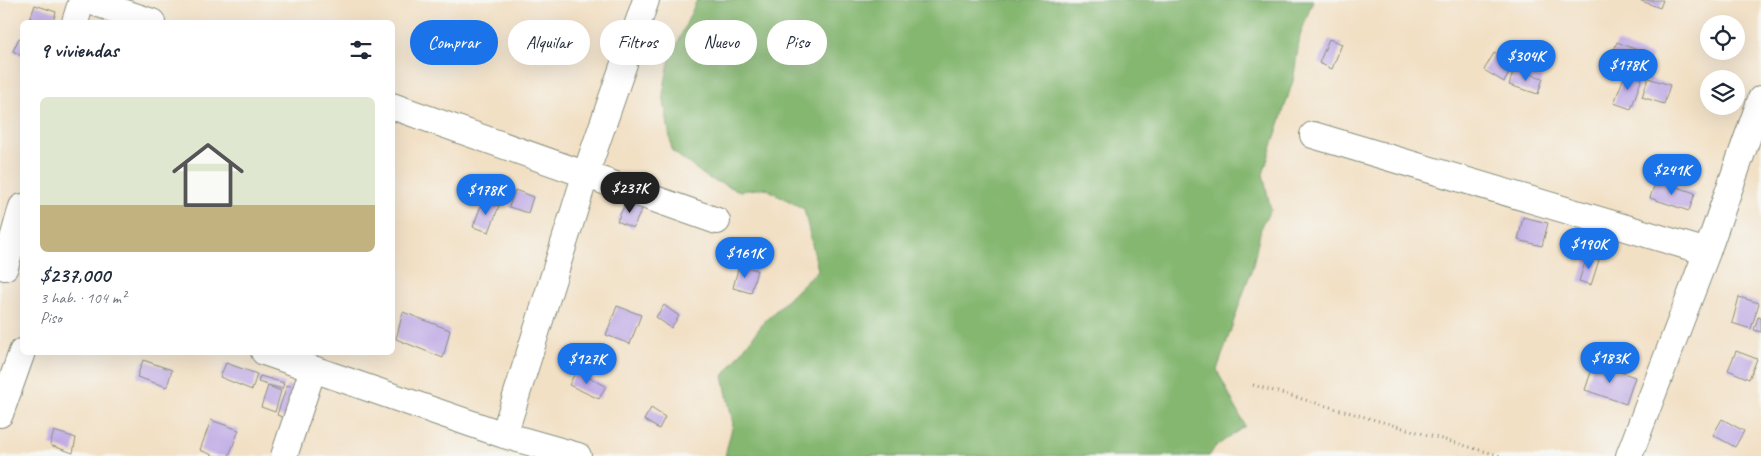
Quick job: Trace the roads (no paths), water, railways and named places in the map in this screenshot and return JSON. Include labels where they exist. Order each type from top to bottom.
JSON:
[{"type":"street","points":[[76,20],[82,0]]},
{"type":"street","points":[[87,0],[146,20]]},
{"type":"street","points":[[504,435],[586,173],[646,0]]},
{"type":"street","points":[[1629,456],[1708,252],[1761,99]]},
{"type":"street","points":[[395,107],[586,173],[717,222]]},
{"type":"street","points":[[1313,135],[1708,252]]},
{"type":"street","points":[[9,269],[20,217]]},
{"type":"street","points":[[0,414],[21,355]]},
{"type":"street","points":[[273,355],[504,435],[578,456]]},
{"type":"street","points":[[284,456],[313,368]]}]
